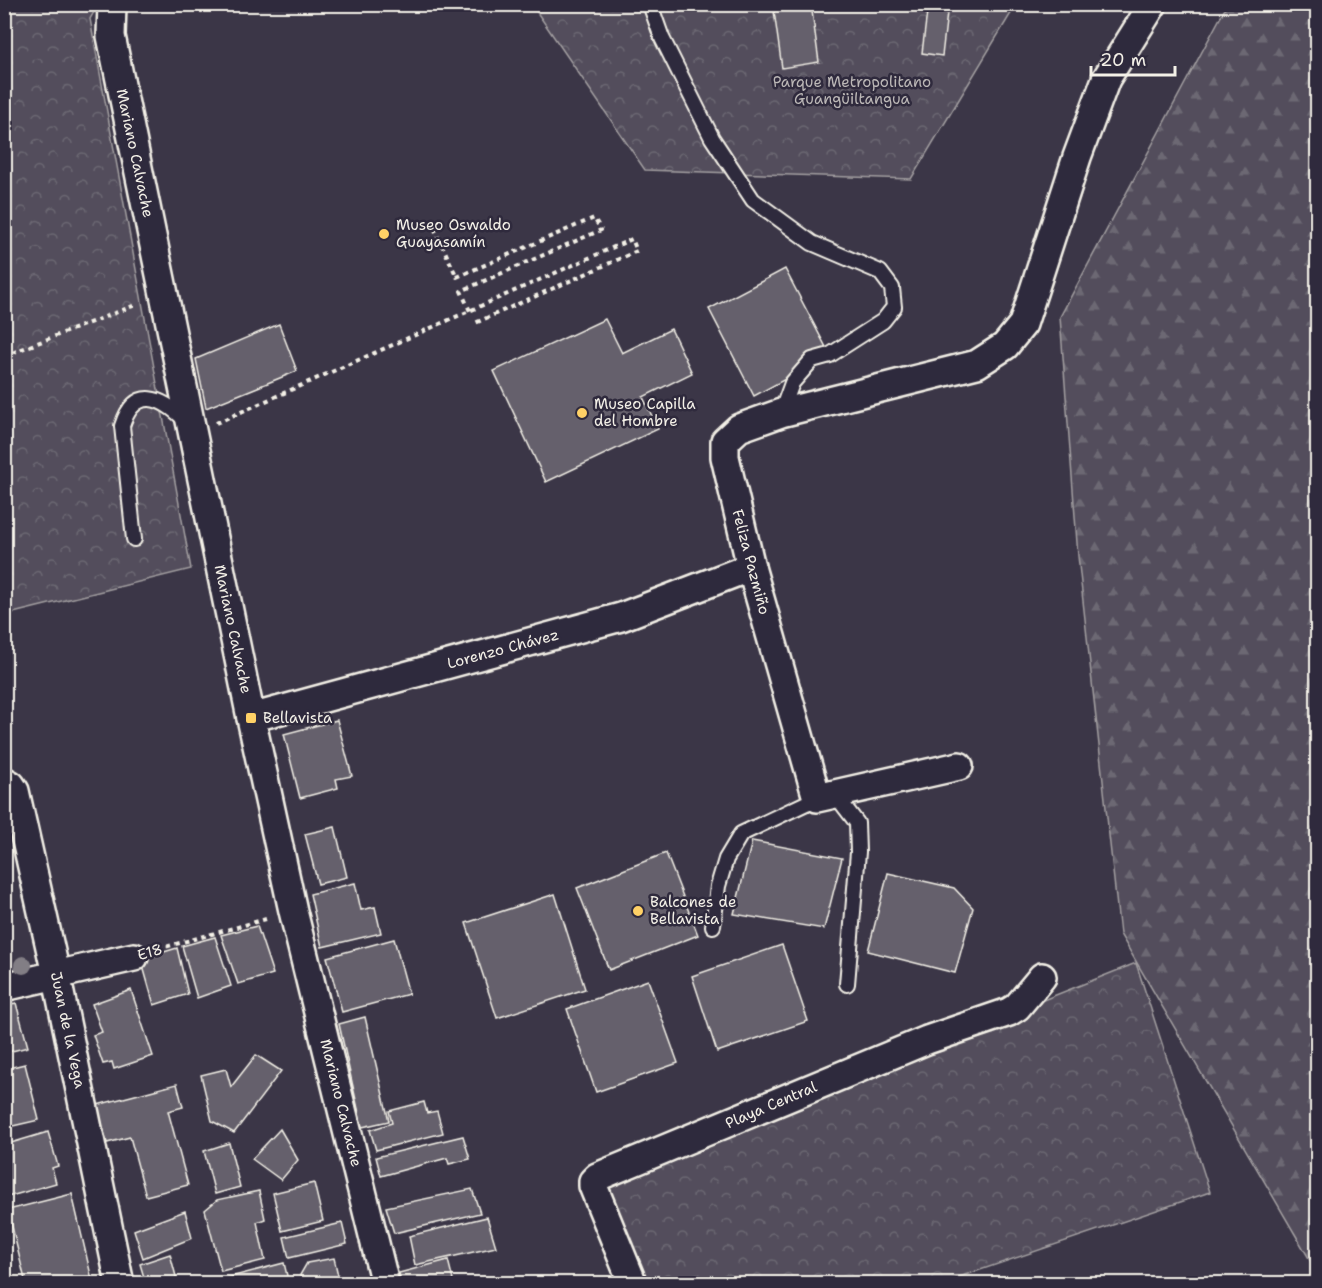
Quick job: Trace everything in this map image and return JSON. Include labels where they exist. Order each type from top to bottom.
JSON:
[{"type":"street","name":"Mariano Calvache","points":[[112,4],[111,36],[251,718],[293,911],[385,1284]]},
{"type":"street","name":"Feliza Pazmiño","points":[[825,795],[751,567],[725,457],[725,441],[739,428],[781,413],[976,364],[1005,346],[1023,324],[1077,157],[1106,79],[1153,4]]},
{"type":"street","name":"Lorenzo Chávez","points":[[251,718],[621,617],[751,567]]},
{"type":"street","points":[[825,795],[959,766]]},
{"type":"street","name":"Juan de la Vega","points":[[5,781],[15,790],[56,974],[120,1284]]},
{"type":"street","name":"E18","points":[[4,987],[135,957]]},
{"type":"street","name":"Playa Central","points":[[633,1284],[593,1186],[593,1181],[927,1040],[1009,1012],[1017,1007],[1042,976]]},
{"type":"lane","points":[[650,4],[662,38],[712,138],[753,200],[812,243],[880,272],[892,288],[894,307],[883,321],[830,355],[812,360],[792,383],[781,413]]},
{"type":"lane","points":[[134,539],[122,426],[126,415],[134,405],[144,399],[157,400],[174,409],[192,429]]},
{"type":"lane","points":[[713,926],[718,886],[726,858],[741,834],[825,795],[857,823],[858,852],[847,984]]},
{"type":"path","points":[[435,228],[457,277],[594,218],[601,230],[462,291],[470,310]]},
{"type":"path","points":[[192,429],[632,239],[637,251],[473,324]]},
{"type":"path","points":[[4,356],[142,302]]},
{"type":"path","name":"E18","points":[[135,957],[293,911]]},
{"type":"green space","points":[[4,5],[98,5],[90,19],[191,569],[5,615]]},
{"type":"green space","name":"Parque Metropolitano Guangüiltangua","points":[[532,5],[1016,5],[911,179],[645,170]]},
{"type":"green space","points":[[1227,5],[1317,5],[1317,1272],[1120,934],[1078,556],[1060,317]]},
{"type":"green space","points":[[1136,963],[1210,1192],[942,1283],[635,1284],[597,1178]]},
{"type":"building","points":[[773,4],[811,4],[819,62],[782,68]]},
{"type":"building","points":[[928,4],[948,4],[942,56],[922,53]]},
{"type":"building","points":[[785,269],[830,355],[754,396],[709,309]]},
{"type":"building","name":"Museo Capilla del Hombre","points":[[605,319],[622,353],[671,329],[692,373],[643,397],[658,429],[546,482],[494,371]]},
{"type":"building","points":[[279,324],[297,371],[206,408],[196,359]]},
{"type":"building","points":[[337,720],[352,776],[336,779],[338,788],[300,798],[284,734]]},
{"type":"building","points":[[335,827],[347,877],[318,884],[305,834]]},
{"type":"building","name":"Balcones de Bellavista","points":[[752,841],[842,858],[824,929],[734,914]]},
{"type":"building","name":"Balcones de Bellavista","points":[[666,853],[698,935],[609,970],[577,888]]},
{"type":"building","points":[[888,873],[954,888],[973,908],[955,973],[868,951]]},
{"type":"building","points":[[355,883],[361,910],[375,907],[381,933],[322,947],[310,894]]},
{"type":"building","points":[[555,894],[585,989],[497,1018],[466,923]]},
{"type":"building","points":[[257,926],[273,974],[238,984],[221,935]]},
{"type":"building","points":[[215,937],[231,986],[197,998],[182,946]]},
{"type":"building","points":[[394,939],[409,994],[342,1012],[327,957]]},
{"type":"building","name":"Balcones de Bellavista","points":[[782,945],[808,1021],[717,1052],[692,976]]},
{"type":"building","points":[[177,948],[188,994],[154,1005],[141,959]]},
{"type":"building","points":[[648,980],[678,1063],[596,1092],[567,1009]]},
{"type":"building","points":[[131,990],[153,1056],[114,1069],[112,1062],[103,1064],[93,1035],[102,1032],[92,1004]]},
{"type":"building","points":[[16,1003],[28,1047],[4,1053],[4,1006]]},
{"type":"building","points":[[365,1017],[389,1121],[362,1127],[339,1024]]},
{"type":"building","points":[[256,1055],[281,1071],[234,1133],[212,1121],[201,1075],[226,1069],[231,1087]]},
{"type":"building","points":[[25,1064],[39,1120],[4,1128],[4,1069]]},
{"type":"building","points":[[177,1084],[183,1107],[168,1111],[188,1185],[146,1196],[130,1137],[107,1143],[97,1105]]},
{"type":"building","points":[[424,1102],[427,1113],[437,1111],[443,1133],[376,1150],[370,1130],[392,1123],[389,1111]]},
{"type":"building","points":[[280,1129],[298,1160],[281,1180],[252,1159]]},
{"type":"building","points":[[48,1132],[58,1166],[52,1168],[56,1183],[4,1198],[4,1145]]},
{"type":"building","points":[[463,1136],[470,1159],[449,1164],[447,1158],[381,1176],[376,1157]]},
{"type":"building","points":[[229,1143],[240,1187],[215,1194],[204,1151]]},
{"type":"building","points":[[314,1183],[323,1221],[282,1231],[273,1193]]},
{"type":"building","points":[[472,1189],[480,1213],[394,1233],[386,1207]]},
{"type":"building","points":[[259,1191],[265,1219],[257,1222],[265,1260],[221,1271],[205,1210],[217,1200]]},
{"type":"building","points":[[72,1194],[93,1284],[26,1284],[8,1210]]},
{"type":"building","points":[[185,1211],[192,1238],[143,1258],[134,1230]]},
{"type":"building","points":[[487,1217],[496,1247],[415,1265],[409,1236]]},
{"type":"building","points":[[342,1223],[347,1244],[289,1258],[284,1237]]},
{"type":"building","points":[[170,1254],[178,1284],[146,1284],[140,1264]]},
{"type":"building","points":[[334,1258],[340,1284],[302,1284],[300,1275],[307,1263]]},
{"type":"building","points":[[448,1260],[454,1284],[401,1284],[399,1273]]},
{"type":"building","points":[[284,1263],[289,1284],[211,1284],[211,1282]]},
{"type":"place","name":"Museo Oswaldo Guayasamín","points":[[384,234]]},
{"type":"place","name":"Museo Capilla del Hombre","points":[[582,413]]},
{"type":"place","name":"Bellavista","points":[[251,718]]},
{"type":"place","name":"Balcones de Bellavista","points":[[638,911]]}]
